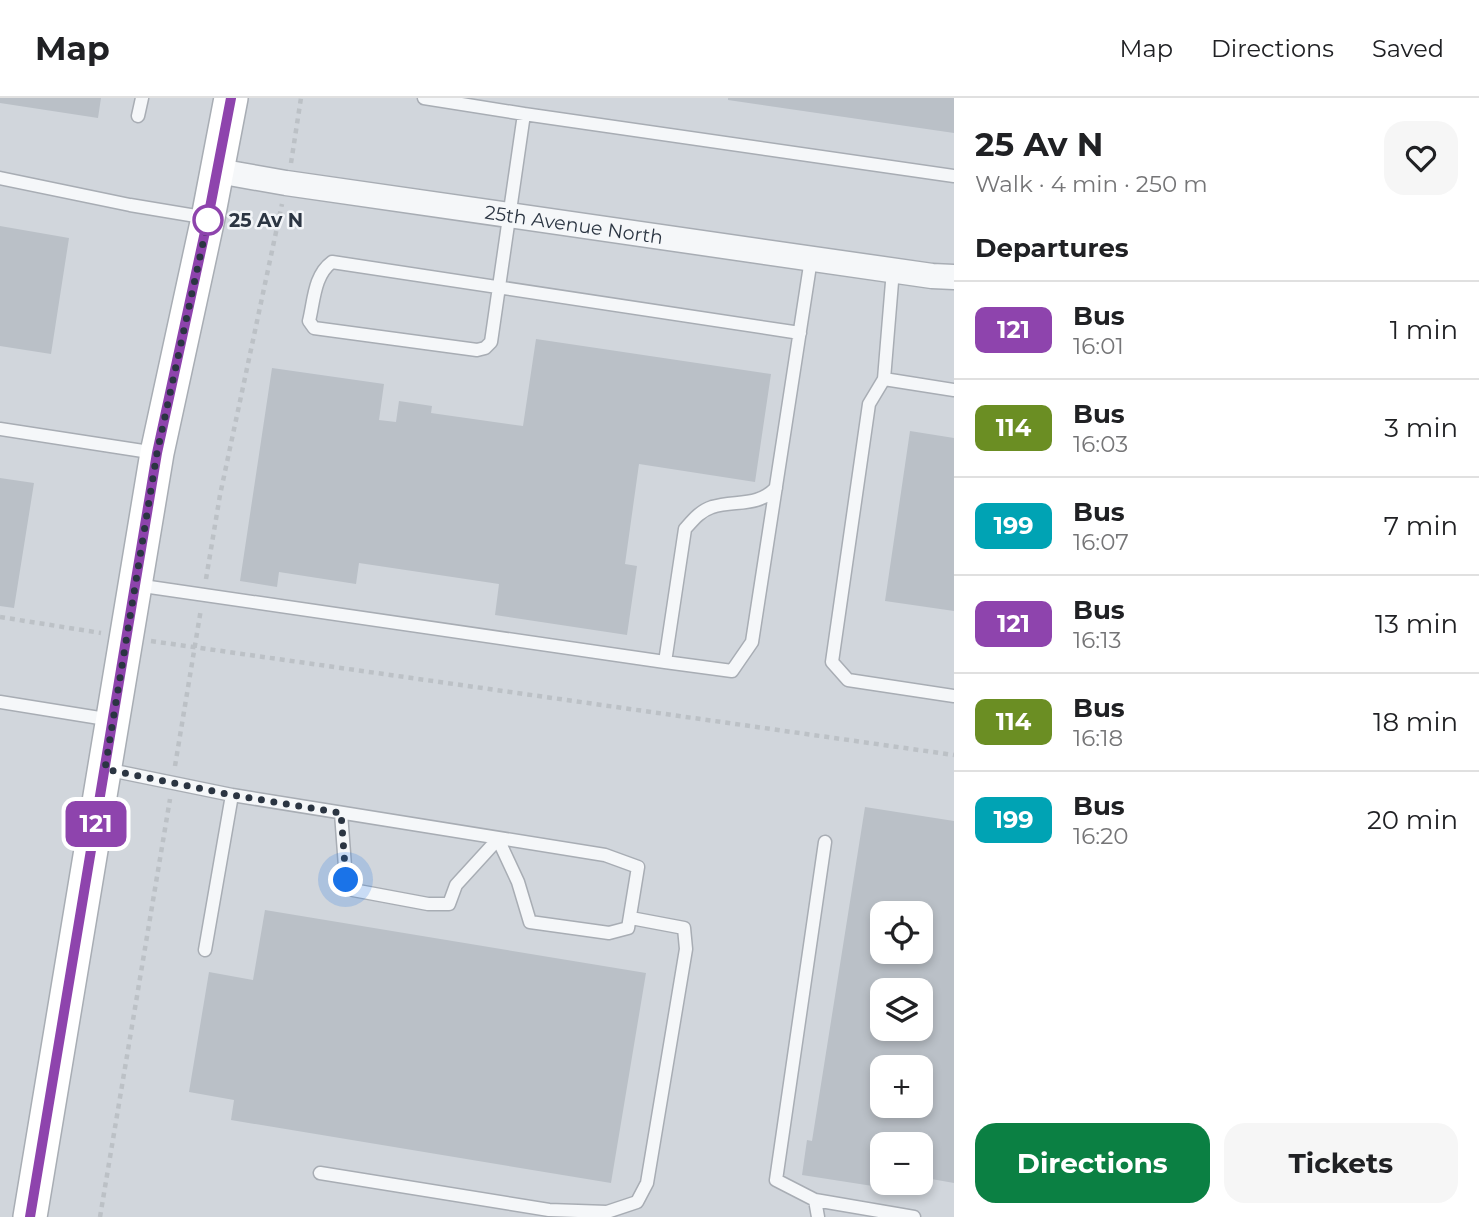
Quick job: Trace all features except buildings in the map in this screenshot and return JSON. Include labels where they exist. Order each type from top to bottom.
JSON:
[{"type":"street","points":[[30,1217],[157,453],[218,171],[231,98]]},
{"type":"street","name":"25th Avenue North","points":[[218,171],[943,277]]},
{"type":"lane","points":[[138,116],[142,98]]},
{"type":"lane","points":[[424,98],[954,176]]},
{"type":"lane","points":[[524,114],[500,288],[491,342],[485,348],[477,350],[314,328],[309,321],[318,281],[324,268],[332,262],[500,288],[800,333]]},
{"type":"lane","points":[[0,178],[208,218]]},
{"type":"lane","points":[[134,585],[732,671],[752,642],[811,258]]},
{"type":"lane","points":[[893,270],[884,379],[869,404],[832,662],[848,680],[954,696]]},
{"type":"lane","points":[[884,379],[954,390]]},
{"type":"lane","points":[[0,429],[157,453]]},
{"type":"lane","points":[[665,662],[685,528],[698,514],[711,507],[759,501],[776,488]]},
{"type":"lane","points":[[0,702],[113,720]]},
{"type":"lane","points":[[105,769],[232,795],[605,855],[638,867],[628,928],[609,933],[530,922],[518,882],[498,839]]},
{"type":"lane","points":[[205,950],[232,795]]},
{"type":"lane","points":[[341,813],[346,880],[353,890],[428,904],[449,904],[456,885],[498,839]]},
{"type":"lane","points":[[825,842],[776,1180],[815,1200],[914,1217]]},
{"type":"lane","points":[[320,1173],[549,1210],[607,1212],[637,1202],[647,1183],[686,949],[684,928],[631,918]]},
{"type":"lane","points":[[815,1200],[818,1217]]},
{"type":"path","points":[[291,166],[302,98]]},
{"type":"path","points":[[100,1217],[220,495],[282,203]]},
{"type":"path","points":[[0,617],[99,632]]},
{"type":"path","points":[[152,642],[954,755]]},
{"type":"shaded area","points":[[0,98],[954,98],[954,1217],[0,1217]]},
{"type":"bus line","name":"121","points":[[30,1217],[157,453],[231,98]]},
{"type":"place","name":"25 Av N","points":[[208,220]]},
{"type":"route","points":[[208,220],[157,453],[105,769],[232,795],[341,813],[346,880]]}]
